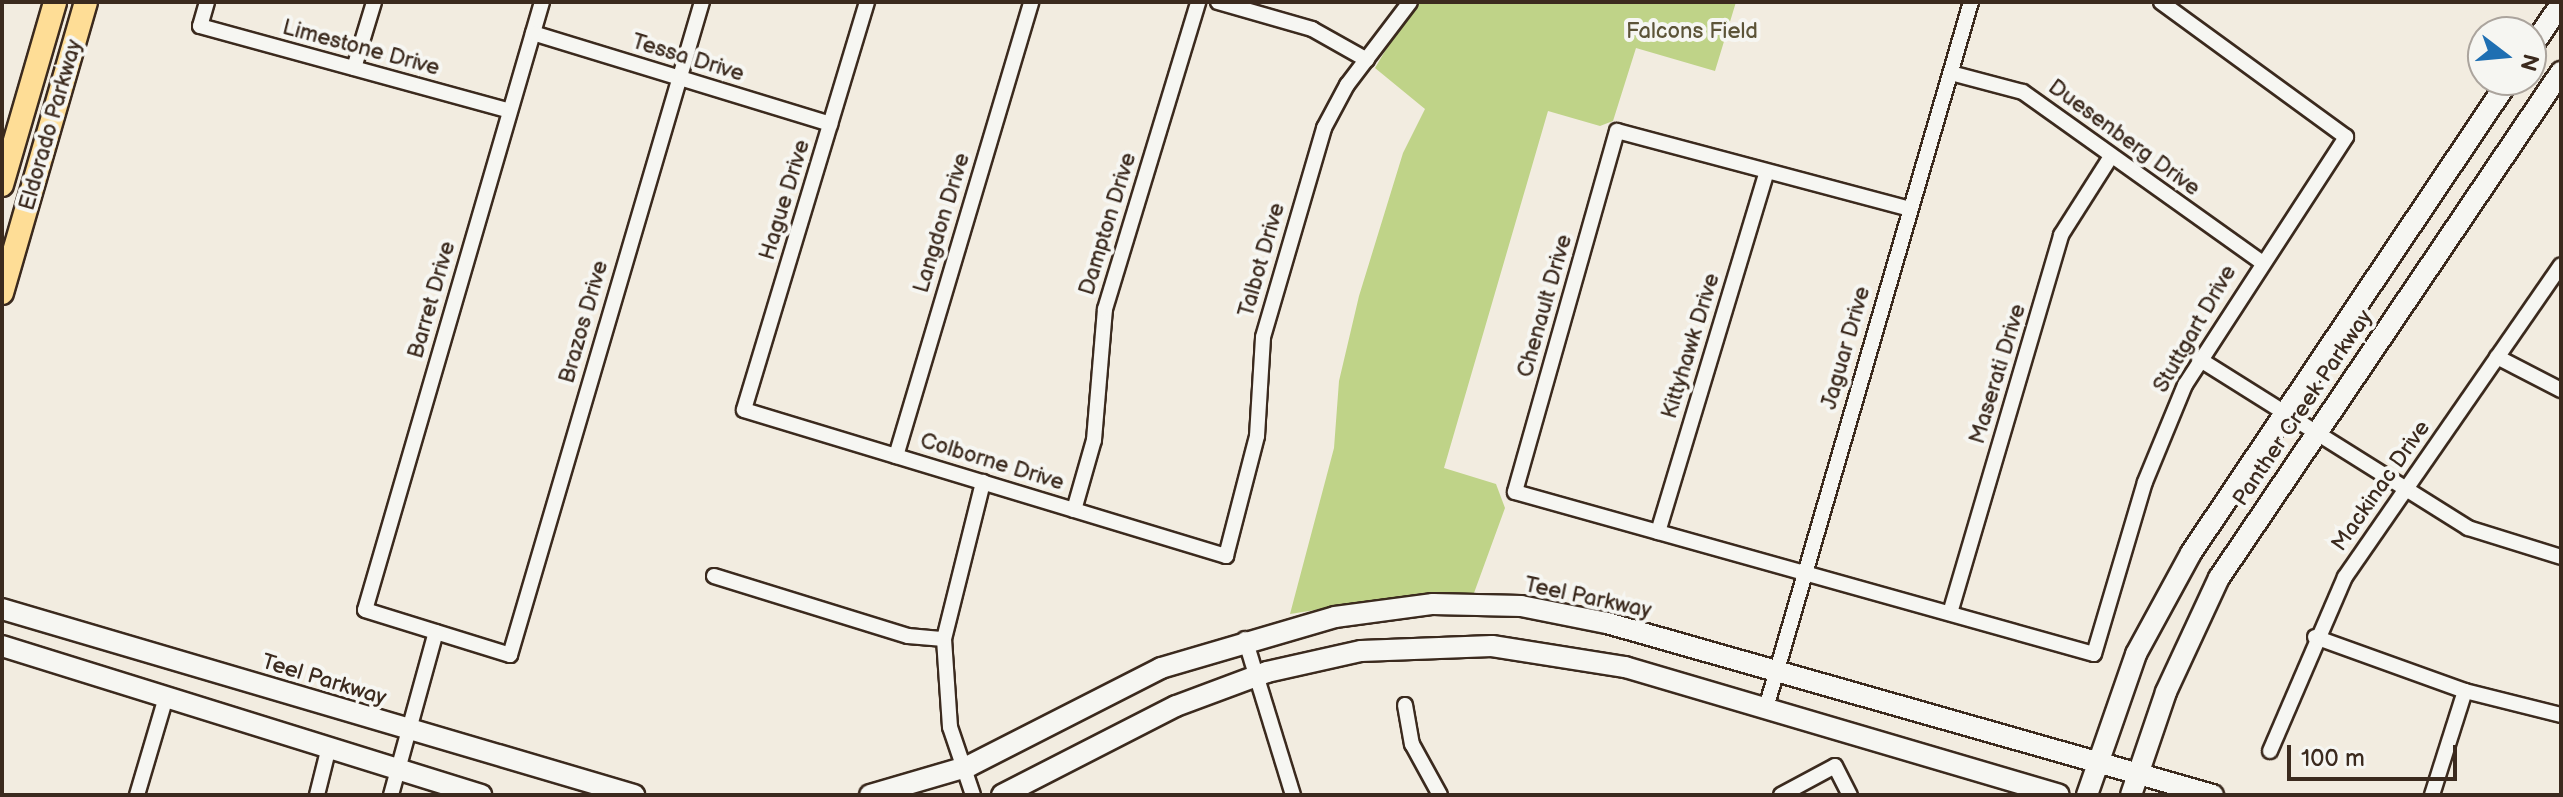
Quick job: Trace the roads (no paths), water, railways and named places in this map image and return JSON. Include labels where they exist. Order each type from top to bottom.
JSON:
[{"type":"main road","name":"Eldorado Parkway","points":[[2,185],[55,2]]},
{"type":"main road","name":"Eldorado Parkway","points":[[2,292],[86,2]]},
{"type":"main road","points":[[2547,25],[2561,4]]},
{"type":"main road","name":"Panther Creek Parkway","points":[[2131,795],[2194,626],[2248,531],[2561,72]]},
{"type":"main road","name":"Panther Creek Parkway","points":[[2087,795],[2136,654],[2191,553],[2498,96]]},
{"type":"main road","name":"Teel Parkway","points":[[870,795],[962,768],[1161,668],[1245,639],[1335,617],[1433,604],[1521,606],[1607,623],[2213,795]]},
{"type":"main road","name":"Teel Parkway","points":[[2,609],[634,795]]},
{"type":"main road","points":[[2,646],[328,751],[481,795]]},
{"type":"main road","points":[[1002,795],[1176,706],[1257,675],[1361,651],[1492,646],[1625,667],[2059,795]]},
{"type":"main road","points":[[166,697],[179,662]]},
{"type":"street","name":"Limestone Drive","points":[[207,2],[200,26],[510,111]]},
{"type":"street","points":[[354,68],[374,2]]},
{"type":"street","name":"Barret Drive","points":[[436,632],[365,610],[542,2]]},
{"type":"street","name":"Brazos Drive","points":[[436,632],[510,655],[702,2]]},
{"type":"street","name":"Hague Drive","points":[[744,410],[867,2]]},
{"type":"street","name":"Langdon Drive","points":[[896,456],[1031,2]]},
{"type":"street","name":"Dampton Drive","points":[[1074,510],[1094,440],[1105,309],[1198,2]]},
{"type":"street","points":[[1218,2],[1312,29],[1367,60]]},
{"type":"street","name":"Talbot Drive","points":[[1226,556],[1257,436],[1263,337],[1324,128],[1367,60],[1410,2]]},
{"type":"street","name":"Jaguar Drive","points":[[1766,708],[1971,2]]},
{"type":"street","name":"Stuttgart Drive","points":[[1950,613],[2094,654],[2145,482],[2199,359],[2346,137],[2161,2]]},
{"type":"street","name":"Tessa Drive","points":[[533,33],[830,124]]},
{"type":"street","name":"Duesenberg Drive","points":[[1951,73],[2023,92],[2110,158],[2261,262]]},
{"type":"street","name":"Chenault Drive","points":[[1658,532],[1515,492],[1617,131],[1766,174]]},
{"type":"street","name":"Maserati Drive","points":[[1950,613],[2061,235],[2110,158]]},
{"type":"street","points":[[1766,174],[1910,209]]},
{"type":"street","name":"Kittyhawk Drive","points":[[1658,532],[1766,174]]},
{"type":"street","name":"Mackinac Drive","points":[[2270,751],[2315,637],[2345,577],[2561,265]]},
{"type":"street","points":[[2497,357],[2561,390]]},
{"type":"street","points":[[2199,359],[2404,493],[2468,528],[2561,557]]},
{"type":"street","name":"Colborne Drive","points":[[744,410],[1226,556]]},
{"type":"street","points":[[973,795],[950,727],[944,639],[983,482]]},
{"type":"street","points":[[1658,532],[1950,613]]},
{"type":"street","points":[[714,576],[908,636],[944,639]]},
{"type":"street","points":[[391,795],[395,771],[436,632]]},
{"type":"street","points":[[2315,637],[2465,691],[2561,715]]},
{"type":"street","points":[[1245,639],[1293,795]]},
{"type":"street","points":[[2432,795],[2465,691]]},
{"type":"street","points":[[137,795],[166,697]]},
{"type":"street","points":[[1405,705],[1412,744],[1440,795]]},
{"type":"street","points":[[317,795],[328,751]]},
{"type":"street","points":[[1781,795],[1835,766],[1850,795]]},
{"type":"park label","name":"Falcons Field","points":[[1692,32]]}]
